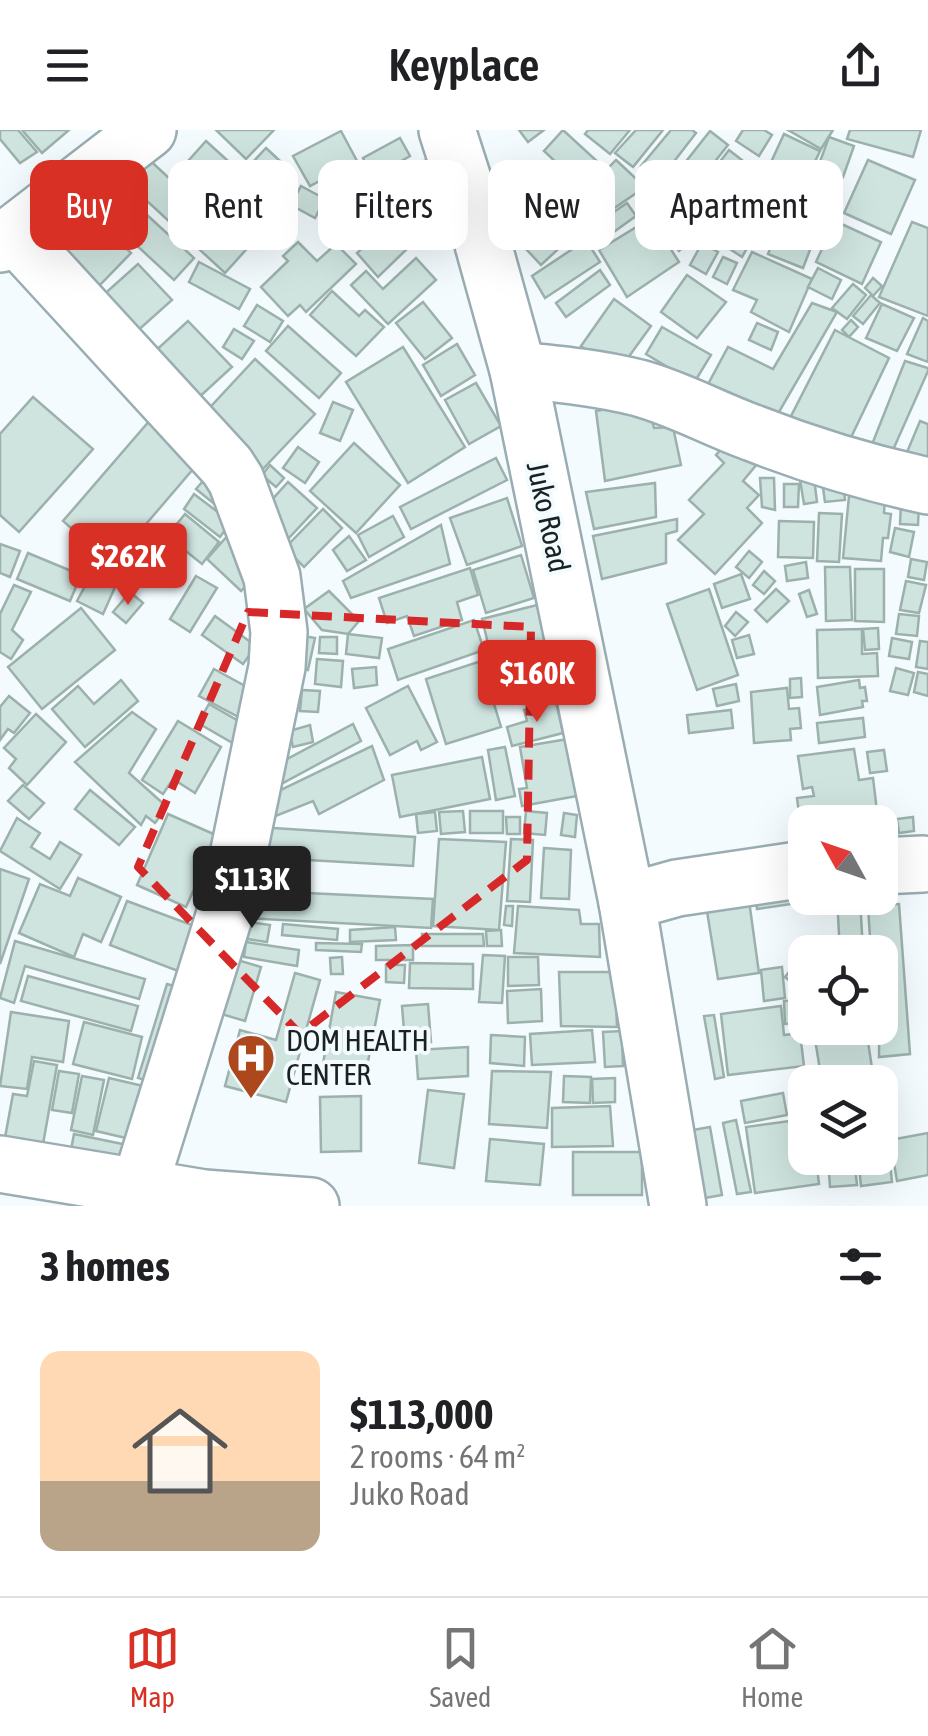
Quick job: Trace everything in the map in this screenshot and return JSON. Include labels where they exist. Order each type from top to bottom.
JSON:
[{"type":"street","points":[[139,1188],[228,904],[277,667],[277,606],[262,547],[227,466],[7,239],[148,130]]},
{"type":"street","name":"Juko Road","points":[[447,130],[518,370],[628,902],[678,1206]]},
{"type":"street","points":[[518,370],[577,375],[640,389],[823,457],[928,486]]},
{"type":"street","points":[[628,902],[677,888],[788,872]]},
{"type":"street","points":[[0,1164],[204,1198],[312,1206]]},
{"type":"highlighted area","points":[[248,612],[531,627],[527,860],[300,1034],[138,867]]},
{"type":"building","points":[[0,130],[18,130],[37,152],[20,163],[0,139]]},
{"type":"building","points":[[22,130],[69,130],[42,153]]},
{"type":"building","points":[[216,130],[274,130],[246,159]]},
{"type":"building","points":[[519,130],[544,130],[528,142]]},
{"type":"building","points":[[563,130],[596,160],[554,160],[544,151]]},
{"type":"building","points":[[588,130],[630,130],[610,154],[585,134]]},
{"type":"building","points":[[636,130],[663,130],[633,167],[615,153]]},
{"type":"building","points":[[671,130],[696,133],[675,160],[646,160]]},
{"type":"building","points":[[743,130],[764,130],[772,135],[759,156],[736,141]]},
{"type":"building","points":[[788,130],[833,130],[821,149]]},
{"type":"building","points":[[850,130],[921,130],[913,157],[847,139]]},
{"type":"building","points":[[341,131],[356,160],[318,160],[318,182],[310,186],[293,156]]},
{"type":"building","points":[[710,131],[728,145],[716,160],[687,160]]},
{"type":"building","points":[[784,134],[820,151],[816,160],[772,160]]},
{"type":"building","points":[[829,137],[854,146],[843,177],[843,160],[821,160]]},
{"type":"building","points":[[400,138],[410,156],[403,160],[363,158]]},
{"type":"building","points":[[206,141],[227,160],[189,160]]},
{"type":"building","points":[[266,148],[279,160],[255,160]]},
{"type":"building","points":[[729,150],[742,160],[721,160]]},
{"type":"building","points":[[142,153],[168,177],[168,220],[148,202],[148,160],[136,160]]},
{"type":"building","points":[[868,160],[915,180],[891,234],[844,213]]},
{"type":"building","points":[[615,161],[635,178],[635,194],[615,208]]},
{"type":"building","points":[[301,186],[318,195],[315,218],[298,209]]},
{"type":"building","points":[[627,203],[635,217],[615,231],[615,211]]},
{"type":"building","points":[[148,216],[168,234],[168,250],[185,250],[194,258],[174,280],[142,250],[148,250]]},
{"type":"building","points":[[912,222],[928,228],[928,316],[879,297]]},
{"type":"building","points":[[843,225],[881,242],[862,284],[816,262],[822,250],[843,250]]},
{"type":"building","points":[[635,228],[635,250],[671,250],[679,262],[627,297],[599,250],[615,250],[615,240]]},
{"type":"building","points":[[298,242],[317,261],[329,250],[342,250],[356,264],[306,312],[300,305],[288,316],[261,287],[288,261],[283,256],[289,250],[298,250]]},
{"type":"building","points":[[56,250],[131,253],[96,289]]},
{"type":"building","points":[[200,250],[246,250],[225,273]]},
{"type":"building","points":[[360,250],[406,250],[378,277],[357,253]]},
{"type":"building","points":[[527,250],[557,250],[541,265]]},
{"type":"building","points":[[571,250],[592,250],[600,262],[545,298],[532,276]]},
{"type":"building","points":[[698,250],[718,252],[706,274],[690,265]]},
{"type":"building","points":[[770,250],[810,250],[803,268],[768,254]]},
{"type":"building","points":[[752,252],[812,279],[789,332],[751,312],[757,300],[733,290]]},
{"type":"building","points":[[723,257],[737,263],[727,284],[713,277]]},
{"type":"building","points":[[416,258],[436,280],[388,324],[351,285],[366,271],[383,289]]},
{"type":"building","points":[[199,262],[250,289],[239,309],[189,282]]},
{"type":"building","points":[[138,264],[172,300],[134,334],[101,297]]},
{"type":"building","points":[[818,268],[841,280],[832,299],[808,287]]},
{"type":"building","points":[[600,270],[610,285],[566,317],[556,303]]},
{"type":"building","points":[[687,275],[726,302],[697,338],[661,312]]},
{"type":"building","points":[[873,278],[882,286],[873,296],[865,288]]},
{"type":"building","points":[[853,284],[866,295],[847,319],[832,308]]},
{"type":"building","points":[[332,291],[359,316],[365,310],[384,327],[356,356],[310,315]]},
{"type":"building","points":[[871,295],[880,303],[863,324],[853,316]]},
{"type":"building","points":[[614,299],[651,326],[617,373],[581,346]]},
{"type":"building","points":[[423,302],[452,338],[425,359],[396,323]]},
{"type":"building","points":[[812,303],[837,312],[772,424],[706,388],[728,347],[773,369]]},
{"type":"building","points":[[882,304],[914,318],[897,351],[866,338]]},
{"type":"building","points":[[257,305],[283,321],[270,342],[244,326]]},
{"type":"building","points":[[923,318],[928,321],[928,362],[907,354]]},
{"type":"building","points":[[851,320],[858,327],[849,337],[842,330]]},
{"type":"building","points":[[188,321],[232,367],[195,401],[152,354]]},
{"type":"building","points":[[757,323],[778,332],[771,350],[749,340]]},
{"type":"building","points":[[288,326],[341,373],[319,398],[266,351]]},
{"type":"building","points":[[662,327],[711,355],[694,383],[646,354]]},
{"type":"building","points":[[234,329],[254,341],[242,359],[223,347]]},
{"type":"building","points":[[835,330],[889,358],[844,452],[787,424]]},
{"type":"building","points":[[457,344],[475,375],[441,396],[423,365]]},
{"type":"building","points":[[403,347],[465,447],[408,483],[346,382]]},
{"type":"building","points":[[255,359],[315,414],[261,471],[202,416]]},
{"type":"building","points":[[905,361],[928,371],[889,459],[869,452]]},
{"type":"building","points":[[476,383],[501,426],[469,444],[445,400]]},
{"type":"building","points":[[33,397],[93,449],[19,532],[0,515],[0,434]]},
{"type":"building","points":[[333,402],[353,410],[340,441],[320,433]]},
{"type":"building","points":[[647,402],[654,428],[673,427],[681,465],[605,481],[596,411]]},
{"type":"building","points":[[151,419],[200,461],[147,523],[156,531],[121,572],[63,521]]},
{"type":"building","points":[[920,421],[928,424],[928,466],[905,457]]},
{"type":"building","points":[[731,438],[757,464],[743,481],[759,495],[747,508],[762,523],[715,574],[678,540],[704,514],[689,500],[724,463],[716,455]]},
{"type":"building","points":[[354,443],[400,485],[356,533],[310,491]]},
{"type":"building","points":[[298,447],[319,462],[305,483],[283,468]]},
{"type":"building","points":[[496,458],[507,480],[411,529],[400,507]]},
{"type":"building","points":[[270,465],[284,478],[276,487],[262,475]]},
{"type":"building","points":[[842,472],[845,500],[825,502],[821,474]]},
{"type":"building","points":[[209,474],[228,515],[196,489]]},
{"type":"building","points":[[760,478],[774,478],[775,510],[762,507]]},
{"type":"building","points":[[814,478],[817,502],[804,504],[800,480]]},
{"type":"building","points":[[288,482],[317,508],[287,540],[259,514]]},
{"type":"building","points":[[655,483],[656,517],[594,529],[586,492]]},
{"type":"building","points":[[784,484],[799,484],[798,507],[784,507]]},
{"type":"building","points":[[194,494],[231,522],[220,537],[184,509]]},
{"type":"building","points":[[849,496],[885,498],[884,513],[891,514],[881,561],[843,558]]},
{"type":"building","points":[[507,498],[522,546],[467,565],[450,518]]},
{"type":"building","points":[[901,502],[919,503],[918,525],[900,524]]},
{"type":"building","points":[[323,509],[342,528],[304,567],[285,548]]},
{"type":"building","points":[[819,513],[842,514],[839,562],[817,561]]},
{"type":"building","points":[[185,514],[219,542],[202,564],[167,536]]},
{"type":"building","points":[[393,516],[404,537],[369,557],[358,535]]},
{"type":"building","points":[[677,519],[677,531],[666,534],[666,563],[602,579],[593,536]]},
{"type":"building","points":[[779,521],[814,522],[813,558],[778,557]]},
{"type":"building","points":[[441,525],[450,564],[351,598],[343,581]]},
{"type":"building","points":[[895,528],[914,532],[909,557],[890,552]]},
{"type":"building","points":[[230,533],[265,565],[241,591],[207,559]]},
{"type":"building","points":[[349,536],[366,560],[347,571],[333,550]]},
{"type":"building","points":[[162,539],[185,557],[168,575],[147,557]]},
{"type":"building","points":[[0,544],[20,551],[10,577],[0,573]]},
{"type":"building","points":[[749,551],[762,562],[749,578],[736,567]]},
{"type":"building","points":[[28,553],[81,575],[70,601],[17,579]]},
{"type":"building","points":[[521,555],[534,598],[486,613],[473,570]]},
{"type":"building","points":[[911,559],[927,562],[924,580],[908,577]]},
{"type":"building","points":[[806,562],[808,578],[787,581],[785,566]]},
{"type":"building","points":[[825,567],[850,567],[852,620],[826,621]]},
{"type":"building","points":[[470,568],[478,595],[457,602],[462,620],[414,636],[407,616],[387,623],[379,598]]},
{"type":"building","points":[[855,569],[884,569],[884,622],[855,621]]},
{"type":"building","points":[[764,571],[775,581],[764,594],[753,585]]},
{"type":"building","points":[[741,574],[750,599],[722,608],[714,584]]},
{"type":"building","points":[[196,576],[217,588],[190,632],[170,619]]},
{"type":"building","points":[[90,577],[116,585],[103,614],[77,601]]},
{"type":"building","points":[[906,581],[926,585],[919,613],[900,610]]},
{"type":"building","points":[[14,585],[31,592],[12,630],[23,640],[11,659],[0,652],[0,614]]},
{"type":"building","points":[[709,589],[738,675],[697,690],[667,604]]},
{"type":"building","points":[[776,589],[789,601],[767,622],[755,610]]},
{"type":"building","points":[[809,590],[817,614],[807,617],[799,594]]},
{"type":"building","points":[[329,591],[359,621],[348,634],[322,630],[304,609]]},
{"type":"building","points":[[130,592],[143,603],[126,623],[113,612]]},
{"type":"building","points":[[537,605],[546,644],[522,650],[525,661],[494,668],[482,619]]},
{"type":"building","points":[[81,608],[115,650],[42,709],[8,667]]},
{"type":"building","points":[[736,612],[748,622],[735,636],[725,626]]},
{"type":"building","points":[[899,614],[919,616],[917,636],[896,634]]},
{"type":"building","points":[[215,616],[256,646],[243,664],[202,635]]},
{"type":"building","points":[[474,620],[484,650],[398,680],[388,649]]},
{"type":"building","points":[[878,628],[879,649],[865,650],[863,629]]},
{"type":"building","points":[[862,629],[862,654],[877,653],[878,676],[818,678],[817,630]]},
{"type":"building","points":[[348,634],[382,638],[379,658],[346,654]]},
{"type":"building","points":[[298,635],[315,638],[308,670],[292,666]]},
{"type":"building","points":[[749,635],[754,654],[737,658],[732,640]]},
{"type":"building","points":[[320,637],[337,637],[337,654],[319,653]]},
{"type":"building","points":[[892,638],[912,642],[909,659],[889,656]]},
{"type":"building","points":[[920,641],[928,642],[928,669],[916,667]]},
{"type":"building","points":[[317,659],[343,661],[341,687],[315,684]]},
{"type":"building","points":[[481,661],[501,727],[446,744],[426,679]]},
{"type":"building","points":[[376,667],[377,685],[354,688],[352,669]]},
{"type":"building","points":[[896,668],[914,673],[908,695],[890,691]]},
{"type":"building","points":[[214,669],[260,694],[246,721],[199,696]]},
{"type":"building","points":[[918,672],[928,674],[928,696],[914,692]]},
{"type":"building","points":[[801,678],[802,697],[790,698],[790,679]]},
{"type":"building","points":[[121,680],[138,701],[85,747],[52,709],[78,686],[94,704]]},
{"type":"building","points":[[859,680],[860,688],[865,687],[867,701],[862,701],[863,707],[820,715],[817,687]]},
{"type":"building","points":[[736,684],[739,701],[717,706],[713,689]]},
{"type":"building","points":[[408,686],[437,742],[421,750],[417,741],[390,755],[366,708]]},
{"type":"building","points":[[787,688],[789,709],[799,708],[801,728],[790,729],[791,740],[754,743],[751,692]]},
{"type":"building","points":[[302,690],[320,691],[318,712],[300,711]]},
{"type":"building","points":[[9,696],[30,713],[14,733],[8,729],[0,740],[0,707]]},
{"type":"building","points":[[556,702],[563,733],[512,746],[507,727],[527,721],[524,710]]},
{"type":"building","points":[[209,704],[254,730],[243,749],[198,723]]},
{"type":"building","points":[[731,710],[733,728],[689,733],[687,715]]},
{"type":"building","points":[[132,712],[156,729],[129,773],[167,807],[155,823],[146,816],[141,825],[75,762]]},
{"type":"building","points":[[36,714],[66,742],[27,785],[9,768],[16,759],[4,748]]},
{"type":"building","points":[[863,718],[865,737],[819,743],[817,723]]},
{"type":"building","points":[[178,721],[221,747],[195,793],[173,779],[163,794],[142,780]]},
{"type":"building","points":[[353,724],[361,741],[283,783],[274,766]]},
{"type":"building","points":[[310,725],[313,742],[293,747],[289,731]]},
{"type":"building","points":[[568,739],[577,796],[522,806],[519,789],[527,788],[520,747]]},
{"type":"building","points":[[372,746],[384,780],[319,814],[313,801],[263,821],[268,796]]},
{"type":"building","points":[[505,747],[515,796],[496,800],[488,750]]},
{"type":"building","points":[[854,749],[859,780],[873,778],[876,805],[798,805],[797,798],[814,796],[812,787],[803,789],[798,756]]},
{"type":"building","points":[[884,750],[887,771],[870,773],[867,752]]},
{"type":"building","points":[[482,757],[490,799],[400,817],[392,775]]},
{"type":"building","points":[[23,785],[44,803],[29,819],[8,801]]},
{"type":"building","points":[[90,790],[135,827],[119,845],[75,809]]},
{"type":"building","points":[[463,811],[465,832],[441,834],[439,812]]},
{"type":"building","points":[[470,811],[503,811],[503,833],[470,833]]},
{"type":"building","points":[[526,811],[547,813],[545,835],[524,833]]},
{"type":"building","points":[[435,812],[437,831],[418,833],[416,814]]},
{"type":"building","points":[[564,813],[577,815],[575,837],[561,835]]},
{"type":"building","points":[[168,814],[218,836],[186,907],[137,885]]},
{"type":"building","points":[[506,817],[520,817],[520,834],[507,834]]},
{"type":"building","points":[[913,817],[914,831],[899,833],[898,819]]},
{"type":"building","points":[[17,818],[40,833],[31,847],[50,859],[60,842],[81,855],[60,889],[0,851]]},
{"type":"building","points":[[257,827],[415,837],[413,866],[255,857]]},
{"type":"building","points":[[439,839],[506,842],[499,930],[433,926]]},
{"type":"building","points":[[511,839],[533,840],[530,902],[507,901]]},
{"type":"building","points":[[544,848],[571,850],[569,899],[541,898]]},
{"type":"building","points":[[254,862],[298,865],[296,886],[252,883]]},
{"type":"building","points":[[0,869],[29,879],[0,964]]},
{"type":"building","points":[[788,877],[788,904],[757,909],[754,881]]},
{"type":"building","points":[[78,878],[121,897],[101,942],[83,934],[74,957],[19,933],[40,884],[70,896]]},
{"type":"building","points":[[747,886],[759,973],[718,979],[704,893]]},
{"type":"building","points":[[246,890],[433,899],[431,928],[244,918]]},
{"type":"building","points":[[127,901],[208,931],[191,976],[110,945]]},
{"type":"building","points":[[898,904],[910,1054],[879,1057],[879,1045],[898,1045],[898,935],[870,935],[869,915],[898,915]]},
{"type":"building","points":[[506,906],[513,906],[512,926],[504,925]]},
{"type":"building","points":[[518,906],[579,910],[581,924],[599,924],[600,957],[514,953]]},
{"type":"building","points":[[838,915],[861,915],[862,935],[839,935]]},
{"type":"building","points":[[236,920],[270,925],[267,942],[233,937]]},
{"type":"building","points":[[283,924],[338,929],[337,940],[282,935]]},
{"type":"building","points":[[395,927],[396,940],[350,942],[350,930]]},
{"type":"building","points":[[501,930],[502,946],[487,946],[486,931]]},
{"type":"building","points":[[422,934],[483,934],[484,946],[422,946]]},
{"type":"building","points":[[15,941],[145,979],[139,999],[25,966],[14,1003],[0,998]]},
{"type":"building","points":[[246,942],[299,950],[297,966],[244,957]]},
{"type":"building","points":[[316,943],[362,944],[361,952],[316,950]]},
{"type":"building","points":[[413,945],[413,960],[376,960],[376,946]]},
{"type":"building","points":[[483,955],[505,956],[502,1003],[479,1002]]},
{"type":"building","points":[[342,957],[343,974],[331,974],[330,958]]},
{"type":"building","points":[[508,957],[538,957],[539,985],[508,986]]},
{"type":"building","points":[[234,959],[261,967],[245,1021],[218,1013]]},
{"type":"building","points":[[410,963],[473,964],[473,989],[409,988]]},
{"type":"building","points":[[386,965],[405,965],[404,983],[386,982]]},
{"type":"building","points":[[782,967],[785,998],[764,1001],[761,970]]},
{"type":"building","points":[[559,972],[615,972],[617,1027],[561,1026]]},
{"type":"building","points":[[295,973],[320,980],[286,1102],[225,1086],[240,1030],[276,1040]]},
{"type":"building","points":[[28,976],[138,1006],[131,1031],[21,1001]]},
{"type":"building","points":[[167,984],[198,993],[169,1087],[138,1078]]},
{"type":"building","points":[[541,989],[542,1021],[508,1023],[507,991]]},
{"type":"building","points":[[336,992],[380,1000],[365,1077],[322,1069]]},
{"type":"building","points":[[784,1001],[788,1001],[788,1024],[785,1024]]},
{"type":"building","points":[[428,1004],[431,1042],[405,1044],[402,1006]]},
{"type":"building","points":[[781,1006],[784,1035],[788,1034],[788,1045],[801,1045],[804,1065],[728,1075],[721,1014]]},
{"type":"building","points":[[11,1012],[69,1021],[63,1062],[32,1057],[27,1089],[0,1086]]},
{"type":"building","points":[[714,1015],[724,1077],[715,1079],[704,1016]]},
{"type":"building","points":[[84,1022],[142,1037],[132,1079],[73,1064]]},
{"type":"building","points":[[592,1030],[595,1062],[532,1065],[530,1034]]},
{"type":"building","points":[[622,1031],[623,1066],[605,1067],[603,1032]]},
{"type":"building","points":[[491,1035],[525,1037],[524,1066],[490,1063]]},
{"type":"building","points":[[816,1045],[869,1045],[872,1065],[819,1065]]},
{"type":"building","points":[[468,1047],[468,1076],[418,1079],[416,1050]]},
{"type":"building","points":[[34,1061],[57,1065],[42,1150],[4,1143],[13,1094],[27,1096]]},
{"type":"building","points":[[59,1071],[79,1074],[72,1113],[52,1110]]},
{"type":"building","points":[[492,1071],[551,1072],[547,1128],[489,1124]]},
{"type":"building","points":[[82,1076],[104,1080],[93,1135],[71,1130]]},
{"type":"building","points":[[564,1076],[591,1077],[590,1103],[563,1102]]},
{"type":"building","points":[[109,1078],[156,1089],[143,1142],[96,1131]]},
{"type":"building","points":[[615,1078],[615,1102],[593,1103],[592,1079]]},
{"type":"building","points":[[428,1090],[464,1094],[454,1168],[419,1163]]},
{"type":"building","points":[[783,1093],[787,1115],[745,1123],[741,1101]]},
{"type":"building","points":[[361,1096],[361,1151],[321,1152],[320,1097]]},
{"type":"building","points":[[610,1106],[613,1146],[552,1147],[552,1108]]},
{"type":"building","points":[[736,1120],[751,1192],[737,1194],[723,1123]]},
{"type":"building","points":[[788,1121],[788,1175],[818,1175],[819,1184],[755,1193],[746,1127]]},
{"type":"building","points":[[710,1127],[722,1195],[705,1198],[693,1130]]},
{"type":"building","points":[[928,1133],[928,1175],[897,1181],[898,1139]]},
{"type":"building","points":[[74,1134],[142,1148],[137,1174],[69,1160]]},
{"type":"building","points":[[490,1139],[544,1144],[540,1185],[486,1181]]},
{"type":"building","points":[[573,1152],[642,1152],[642,1195],[573,1195]]},
{"type":"building","points":[[829,1175],[856,1175],[857,1185],[830,1187]]},
{"type":"building","points":[[860,1175],[891,1175],[892,1182],[861,1186]]},
{"type":"place","name":"DOM HEALTH CENTER","points":[[251,1100]]}]
